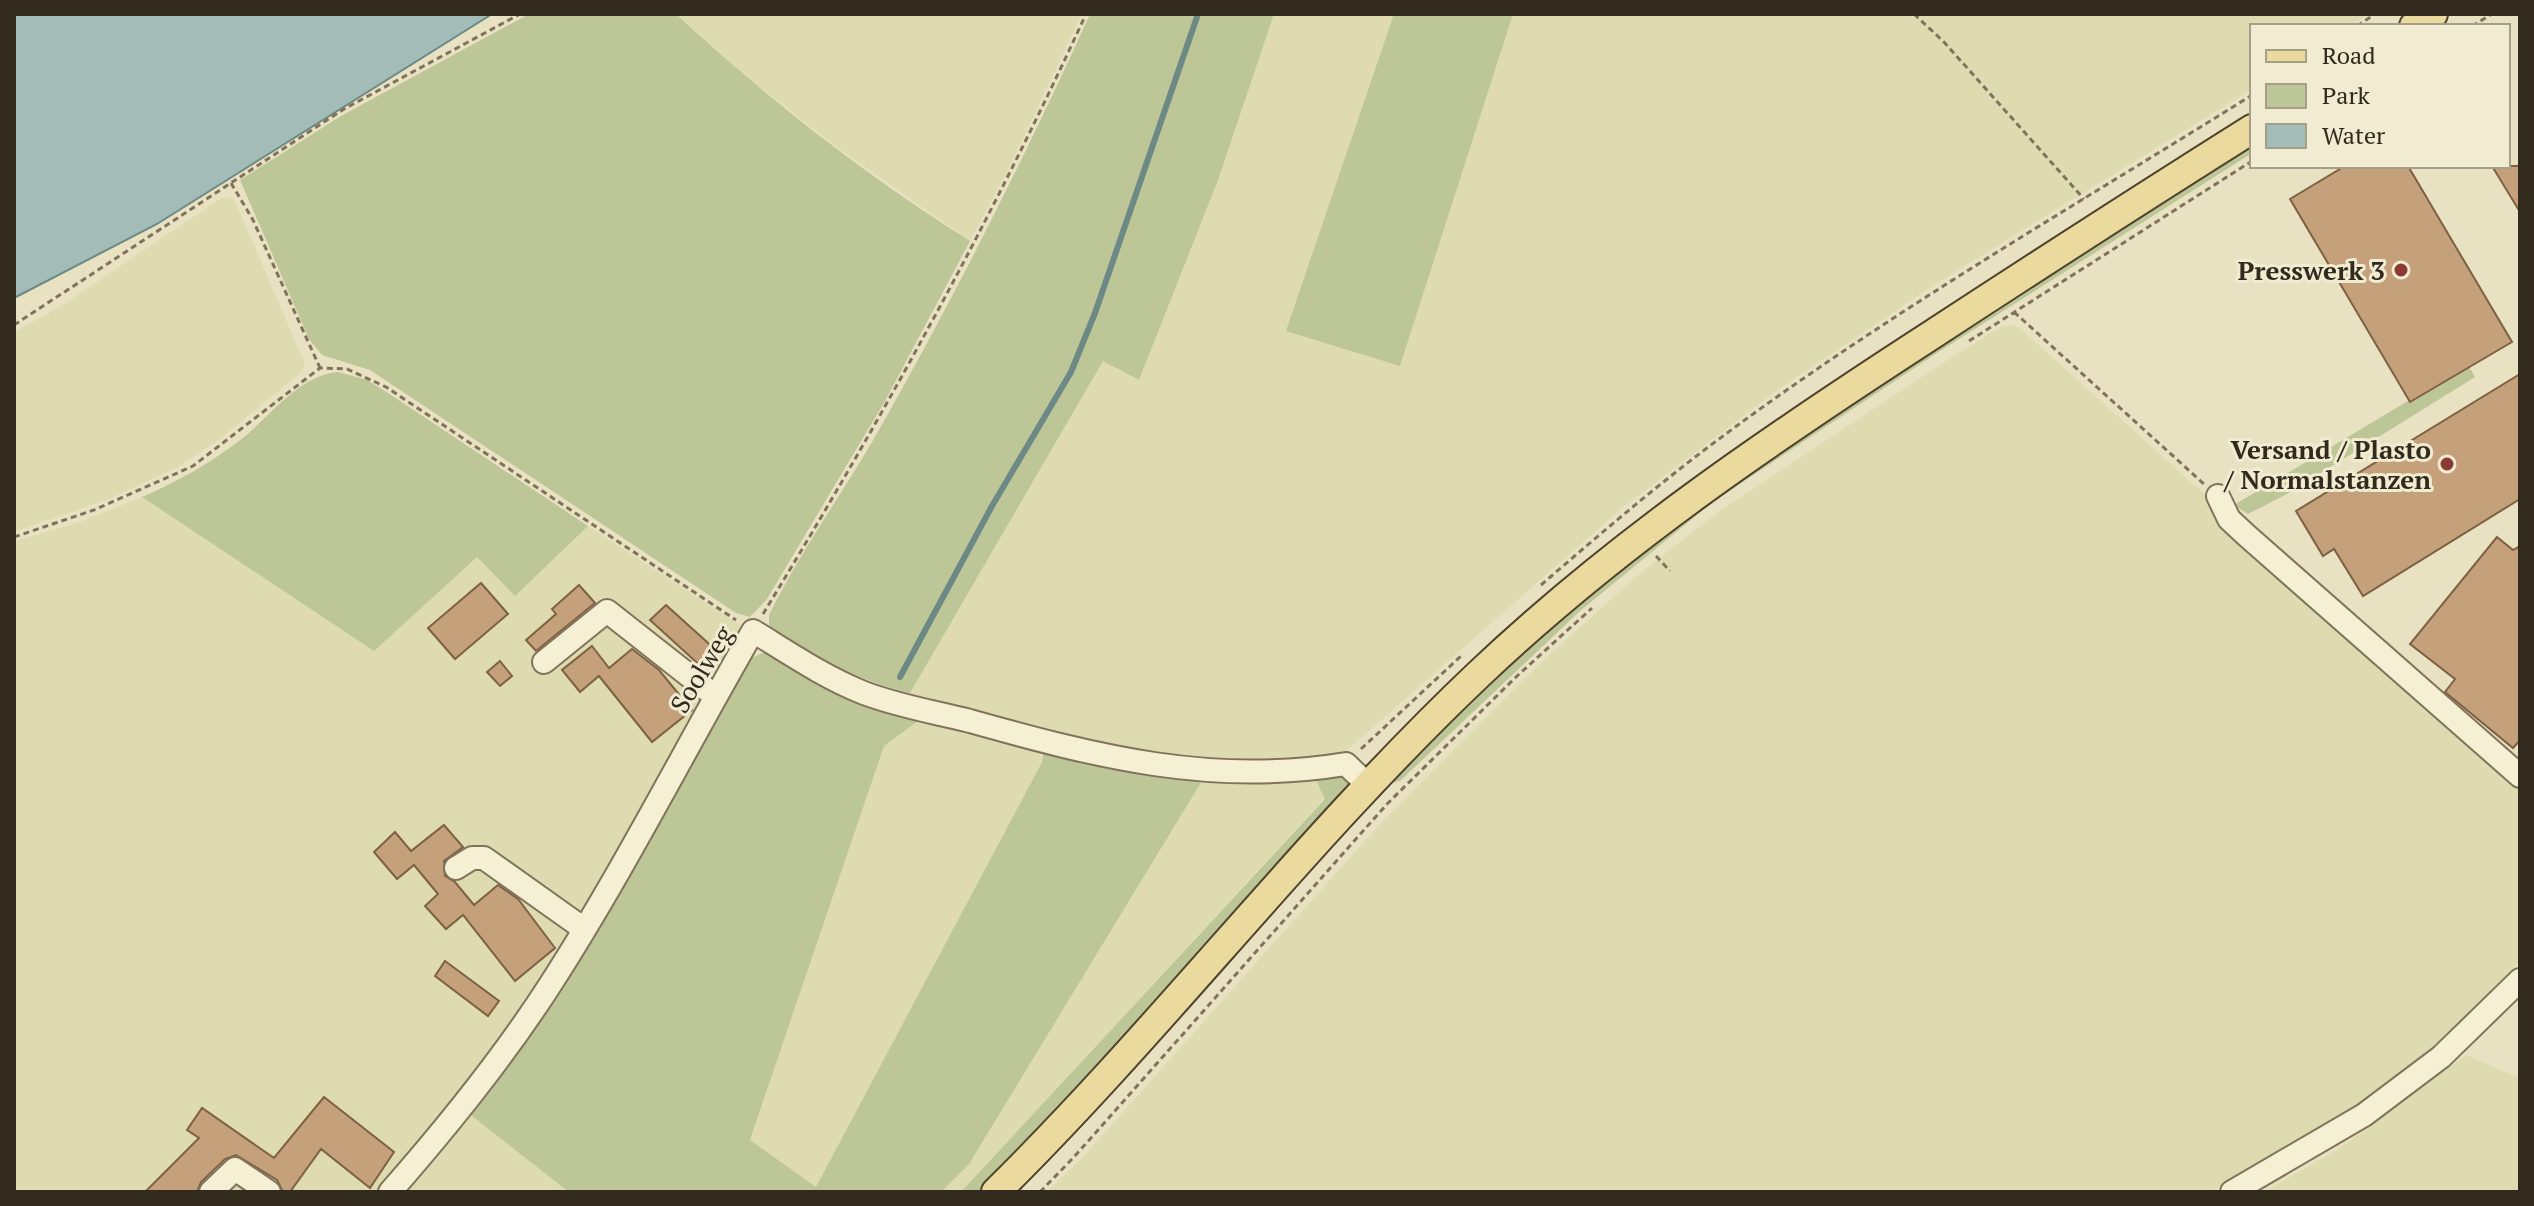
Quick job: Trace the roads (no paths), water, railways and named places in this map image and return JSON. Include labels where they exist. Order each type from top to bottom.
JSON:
[{"type":"main road","points":[[996,1192],[1125,1056],[1368,785],[1479,673],[1665,515],[1775,436],[2250,130]]},
{"type":"street","points":[[2218,496],[2229,519],[2245,534],[2520,776]]},
{"type":"street","points":[[544,662],[607,611],[715,696]]},
{"type":"street","name":"Soolweg","points":[[390,1192],[462,1105],[534,1008],[624,863],[753,631],[820,673],[865,693],[1089,755],[1136,764],[1240,772],[1297,772],[1346,764],[1368,785]]},
{"type":"street","points":[[456,868],[472,858],[484,858],[584,929]]},
{"type":"street","points":[[2232,1192],[2364,1115],[2441,1057],[2520,980]]},
{"type":"street","points":[[211,1192],[235,1169],[269,1192]]},
{"type":"water","points":[[14,14],[492,14],[157,224],[14,298]]},
{"type":"waterway","points":[[900,677],[992,506],[1071,372],[1095,313],[1198,14]]},
{"type":"place","name":"Presswerk 3","points":[[2401,270]]},
{"type":"place","name":"Versand / Plasto / Normalstanzen","points":[[2447,464]]}]
